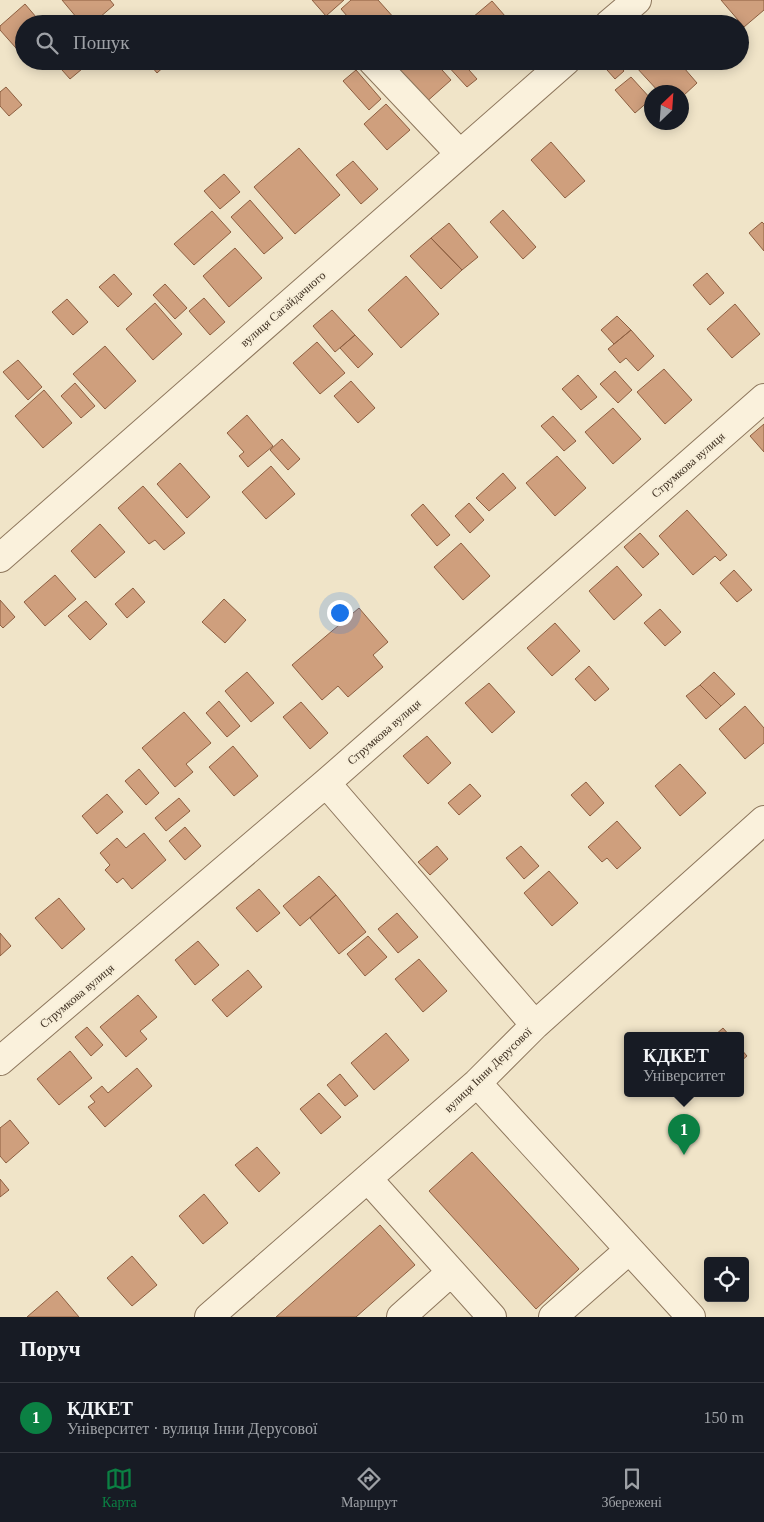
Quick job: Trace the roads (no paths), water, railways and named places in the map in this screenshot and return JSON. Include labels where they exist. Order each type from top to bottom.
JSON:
[{"type":"street","points":[[620,15],[637,0]]},
{"type":"street","points":[[381,70],[460,154]]},
{"type":"street","name":"вулиця Сагайдачного","points":[[0,558],[556,70]]},
{"type":"street","name":"Струмкова вулиця","points":[[0,1061],[326,784],[764,398]]},
{"type":"street","points":[[326,784],[534,1025]]},
{"type":"street","name":"вулиця Інни Дерусової","points":[[209,1317],[477,1083],[534,1025],[764,820]]},
{"type":"street","points":[[477,1083],[691,1317]]},
{"type":"street","points":[[368,1179],[492,1317]]},
{"type":"street","points":[[553,1317],[629,1250]]},
{"type":"street","points":[[401,1317],[452,1272]]},
{"type":"place","name":"КДКЕТ","points":[[684,1155]]}]
